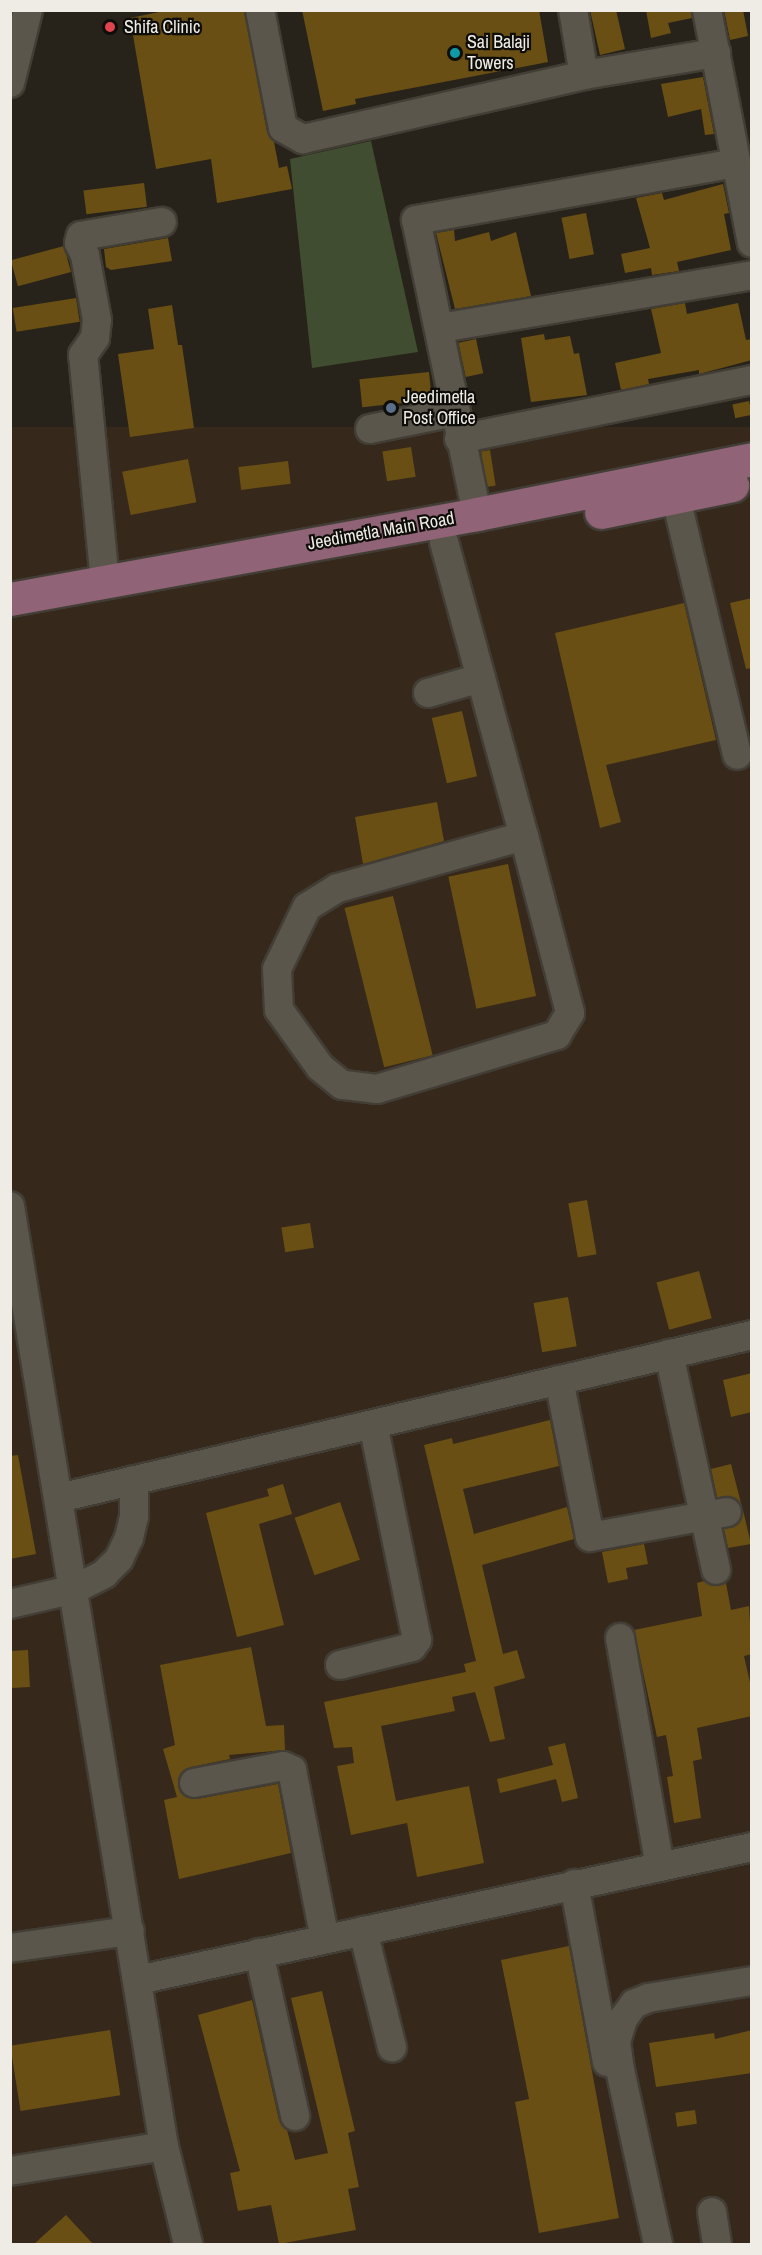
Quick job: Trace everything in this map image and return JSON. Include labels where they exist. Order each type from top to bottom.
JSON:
[{"type":"main road","name":"Jeedimetla Main Road","points":[[10,599],[477,514],[752,459]]},
{"type":"main road","name":"Jeedimetla Main Road","points":[[10,618],[444,542],[676,498],[752,481]]},
{"type":"street","points":[[10,83],[28,10]]},
{"type":"street","points":[[260,10],[283,128],[303,139],[584,75],[716,53]]},
{"type":"street","points":[[573,10],[584,75]]},
{"type":"street","points":[[707,10],[736,163],[749,214],[752,243]]},
{"type":"street","points":[[477,514],[416,220],[736,163]]},
{"type":"street","points":[[105,582],[83,355],[95,338],[97,320],[85,255],[79,243],[81,236],[162,222]]},
{"type":"street","points":[[440,328],[752,275]]},
{"type":"street","points":[[370,429],[457,425],[752,380]]},
{"type":"street","points":[[676,498],[737,755]]},
{"type":"street","points":[[444,542],[524,836],[570,1008],[557,1035],[377,1089],[342,1085],[320,1067],[279,1010],[277,969],[307,907],[338,888],[524,836]]},
{"type":"street","points":[[428,693],[481,678]]},
{"type":"street","points":[[10,1206],[75,1588],[164,2146],[188,2244]]},
{"type":"street","points":[[59,1498],[752,1335]]},
{"type":"street","points":[[669,1354],[716,1514],[716,1570]]},
{"type":"street","points":[[559,1380],[590,1537],[716,1514]]},
{"type":"street","points":[[340,1665],[412,1647],[417,1640],[373,1424]]},
{"type":"street","points":[[10,1604],[75,1588],[104,1574],[118,1559],[134,1517],[134,1480]]},
{"type":"street","points":[[620,1638],[660,1867]]},
{"type":"street","points":[[194,1783],[283,1766],[292,1770],[325,1939]]},
{"type":"street","points":[[138,1980],[752,1847]]},
{"type":"street","points":[[574,1884],[634,2209]]},
{"type":"street","points":[[10,1948],[130,1931]]},
{"type":"street","points":[[363,1931],[392,2048]]},
{"type":"street","points":[[259,1953],[295,2116]]},
{"type":"street","points":[[657,2244],[620,2070],[616,2042],[623,2019],[634,2004],[648,1998],[752,1981]]},
{"type":"street","points":[[10,2171],[164,2146]]},
{"type":"street","points":[[712,2212],[717,2244]]},
{"type":"shaded area","points":[[10,427],[751,427],[751,2244],[10,2244]]},
{"type":"green space","points":[[371,141],[418,352],[312,368],[290,159]]},
{"type":"building","points":[[169,10],[244,10],[267,131],[274,142],[279,168],[287,166],[292,189],[217,203],[211,159],[156,169],[130,18]]},
{"type":"building","name":"Sai Balaji Towers","points":[[302,10],[539,10],[548,62],[355,99],[356,104],[323,111]]},
{"type":"building","points":[[590,10],[616,10],[625,49],[600,55]]},
{"type":"building","points":[[646,10],[691,10],[692,18],[668,23],[671,33],[651,38]]},
{"type":"building","points":[[724,10],[743,10],[748,36],[730,40]]},
{"type":"building","points":[[703,77],[714,134],[705,135],[701,109],[668,117],[661,84]]},
{"type":"building","points":[[144,183],[147,207],[86,214],[83,190]]},
{"type":"building","points":[[723,184],[729,213],[724,214],[731,250],[677,262],[679,271],[652,275],[651,268],[625,273],[621,254],[650,248],[636,198],[662,193],[664,200]]},
{"type":"building","points":[[586,213],[594,254],[569,259],[561,218]]},
{"type":"building","points":[[454,230],[455,241],[489,232],[491,241],[516,232],[531,296],[455,309],[436,233]]},
{"type":"building","points":[[168,238],[172,261],[111,270],[106,267],[104,249]]},
{"type":"building","points":[[64,246],[71,272],[18,286],[11,260]]},
{"type":"building","points":[[76,298],[80,322],[17,332],[13,308]]},
{"type":"building","points":[[685,303],[687,314],[738,303],[746,340],[752,339],[752,360],[699,374],[699,370],[648,379],[649,384],[621,390],[615,363],[661,353],[651,309]]},
{"type":"building","points":[[172,305],[178,345],[182,345],[194,428],[130,437],[118,354],[154,349],[148,309]]},
{"type":"building","points":[[544,334],[545,340],[570,336],[574,354],[579,353],[587,395],[531,402],[521,338]]},
{"type":"building","points":[[476,339],[483,373],[466,377],[458,343]]},
{"type":"building","points":[[429,372],[432,400],[362,407],[359,379]]},
{"type":"building","points":[[749,401],[752,415],[735,418],[732,405]]},
{"type":"building","points":[[411,447],[416,477],[387,481],[382,452]]},
{"type":"building","points":[[490,450],[496,486],[487,487],[481,451]]},
{"type":"building","points":[[188,459],[196,502],[131,515],[122,472]]},
{"type":"building","points":[[288,461],[291,484],[241,490],[238,467]]},
{"type":"building","points":[[752,598],[752,668],[746,669],[730,603]]},
{"type":"building","points":[[684,603],[716,740],[606,765],[621,822],[600,828],[555,633]]},
{"type":"building","points":[[462,711],[477,776],[447,783],[432,718]]},
{"type":"building","points":[[437,802],[444,841],[363,864],[355,817]]},
{"type":"building","points":[[508,864],[536,996],[476,1009],[448,877]]},
{"type":"building","points":[[393,896],[433,1055],[384,1067],[344,908]]},
{"type":"building","points":[[587,1200],[597,1254],[578,1257],[568,1203]]},
{"type":"building","points":[[310,1223],[314,1248],[285,1252],[281,1228]]},
{"type":"building","points":[[699,1271],[712,1318],[669,1330],[656,1282]]},
{"type":"building","points":[[568,1297],[577,1346],[542,1352],[534,1303]]},
{"type":"building","points":[[752,1373],[752,1412],[731,1417],[723,1380]]},
{"type":"building","points":[[550,1420],[559,1466],[463,1489],[474,1534],[567,1507],[574,1539],[482,1565],[503,1654],[517,1650],[525,1678],[494,1687],[505,1739],[490,1742],[475,1692],[452,1697],[455,1711],[381,1726],[396,1801],[469,1786],[484,1863],[417,1877],[407,1823],[351,1835],[337,1766],[354,1763],[352,1747],[334,1748],[324,1702],[466,1672],[464,1664],[476,1661],[424,1445],[452,1438],[453,1444]]},
{"type":"building","points":[[18,1455],[36,1554],[10,1559],[10,1456]]},
{"type":"building","points":[[731,1464],[742,1507],[733,1497],[717,1497],[711,1469]]},
{"type":"building","points":[[283,1484],[292,1514],[259,1524],[284,1625],[237,1637],[206,1513],[269,1496],[267,1489]]},
{"type":"building","points":[[340,1502],[360,1560],[314,1575],[295,1518]]},
{"type":"building","points":[[743,1510],[751,1544],[728,1548],[724,1529],[738,1524]]},
{"type":"building","points":[[644,1544],[648,1564],[626,1568],[628,1579],[608,1583],[602,1552]]},
{"type":"building","points":[[704,1581],[712,1586],[726,1583],[731,1610],[749,1606],[752,1654],[744,1656],[752,1691],[752,1716],[697,1728],[702,1759],[693,1761],[701,1818],[674,1823],[667,1777],[673,1776],[666,1735],[657,1737],[634,1630],[702,1616],[697,1583]]},
{"type":"building","points":[[251,1647],[266,1726],[284,1725],[285,1750],[229,1755],[230,1759],[191,1767],[179,1777],[178,1787],[182,1794],[197,1799],[278,1784],[291,1853],[179,1879],[164,1800],[177,1797],[163,1749],[175,1745],[160,1665]]},
{"type":"building","points":[[28,1650],[30,1687],[12,1688],[10,1651]]},
{"type":"building","points":[[565,1743],[578,1798],[562,1802],[556,1779],[500,1793],[497,1779],[553,1765],[548,1747]]},
{"type":"building","points":[[569,1946],[619,2218],[539,2233],[515,2102],[529,2099],[501,1960]]},
{"type":"building","points":[[322,1991],[355,2131],[348,2133],[359,2187],[348,2189],[356,2230],[279,2244],[271,2205],[238,2211],[230,2173],[240,2171],[198,2015],[252,2000],[279,2120],[287,2130],[295,2160],[328,2153],[291,1998]]},
{"type":"building","points":[[110,2030],[120,2095],[21,2111],[10,2046]]},
{"type":"building","points":[[752,2030],[752,2073],[656,2087],[649,2043],[714,2033],[715,2039]]},
{"type":"building","points":[[695,2110],[697,2124],[677,2127],[675,2113]]},
{"type":"building","points":[[66,2215],[93,2244],[34,2244]]},
{"type":"place","name":"Shifa Clinic","points":[[110,27]]},
{"type":"place","name":"Sai Balaji Towers","points":[[455,53]]},
{"type":"place","name":"Jeedimetla Post Office","points":[[391,408]]}]
